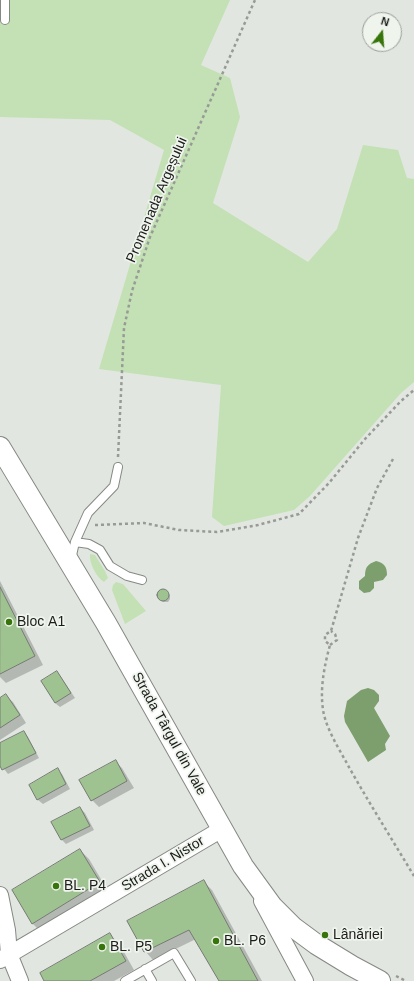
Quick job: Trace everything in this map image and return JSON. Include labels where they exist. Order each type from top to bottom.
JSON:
[{"type":"street","name":"Strada Târgul din Vale","points":[[0,447],[106,623],[243,866],[272,906],[293,927],[316,944],[352,966],[386,977]]},
{"type":"street","name":"Strada I. Nistor","points":[[5,957],[222,829]]},
{"type":"street","points":[[243,866],[305,981]]},
{"type":"street","points":[[0,895],[7,930],[5,957],[20,981]]},
{"type":"lane","points":[[5,0],[5,20]]},
{"type":"lane","points":[[70,563],[75,542],[88,513],[114,486],[118,467]]},
{"type":"lane","points":[[75,542],[89,544],[100,550],[110,566],[127,576],[142,580]]},
{"type":"lane","points":[[125,981],[174,953],[191,981]]},
{"type":"lane","points":[[145,969],[152,981]]},
{"type":"path","name":"Promenada Argeșului","points":[[118,467],[124,328],[132,290],[150,237],[255,0]]},
{"type":"path","points":[[82,526],[144,523],[179,530],[217,532],[299,514],[329,483],[370,434],[401,401],[414,390]]},
{"type":"path","points":[[330,646],[325,641],[325,635],[331,631],[358,538],[377,488],[393,459]]},
{"type":"path","points":[[331,631],[335,634],[337,640],[330,646],[324,666],[324,715],[347,764],[414,876]]},
{"type":"path","points":[[386,977],[406,981]]},
{"type":"shaded area","points":[[0,0],[230,0],[201,65],[230,78],[240,117],[213,203],[308,262],[337,229],[363,145],[398,150],[407,178],[414,179],[414,382],[401,393],[310,496],[294,510],[224,526],[212,517],[221,385],[99,369],[164,150],[110,120],[0,117]]},
{"type":"shaded area","points":[[90,554],[95,555],[105,571],[108,578],[104,582],[98,577],[94,570]]},
{"type":"shaded area","points":[[376,561],[384,565],[387,575],[383,580],[374,582],[374,588],[370,592],[364,593],[359,589],[359,581],[365,576],[368,566]]},
{"type":"shaded area","points":[[116,582],[123,584],[146,611],[125,624],[112,590],[113,585]]},
{"type":"shaded area","points":[[368,688],[374,690],[379,695],[379,701],[374,708],[390,736],[385,744],[386,750],[368,762],[345,722],[344,716],[347,701],[361,690]]},
{"type":"building","name":"Bloc A1","points":[[0,587],[35,656],[0,674]]},
{"type":"building","points":[[161,589],[165,589],[169,595],[165,601],[161,601],[157,597],[157,593]]},
{"type":"building","points":[[57,671],[71,693],[55,703],[41,681]]},
{"type":"building","points":[[6,694],[20,715],[0,728],[0,698]]},
{"type":"building","points":[[24,731],[36,753],[2,770],[0,766],[0,743]]},
{"type":"building","points":[[116,760],[127,781],[91,801],[79,780]]},
{"type":"building","points":[[58,768],[66,784],[37,800],[29,785]]},
{"type":"building","points":[[80,807],[90,826],[61,840],[51,822]]},
{"type":"building","name":"BL. P4","points":[[80,849],[100,882],[32,924],[12,890]]},
{"type":"building","name":"BL. P6","points":[[204,880],[258,981],[219,981],[189,930],[144,952],[127,921]]},
{"type":"building","name":"BL. P5","points":[[110,933],[126,961],[90,981],[44,981],[40,973]]},
{"type":"place","name":"Bloc A1","points":[[9,622]]},
{"type":"place","name":"BL. P4","points":[[56,886]]},
{"type":"place","name":"Lânăriei","points":[[325,935]]},
{"type":"place","name":"BL. P6","points":[[216,941]]},
{"type":"place","name":"BL. P5","points":[[102,947]]}]
